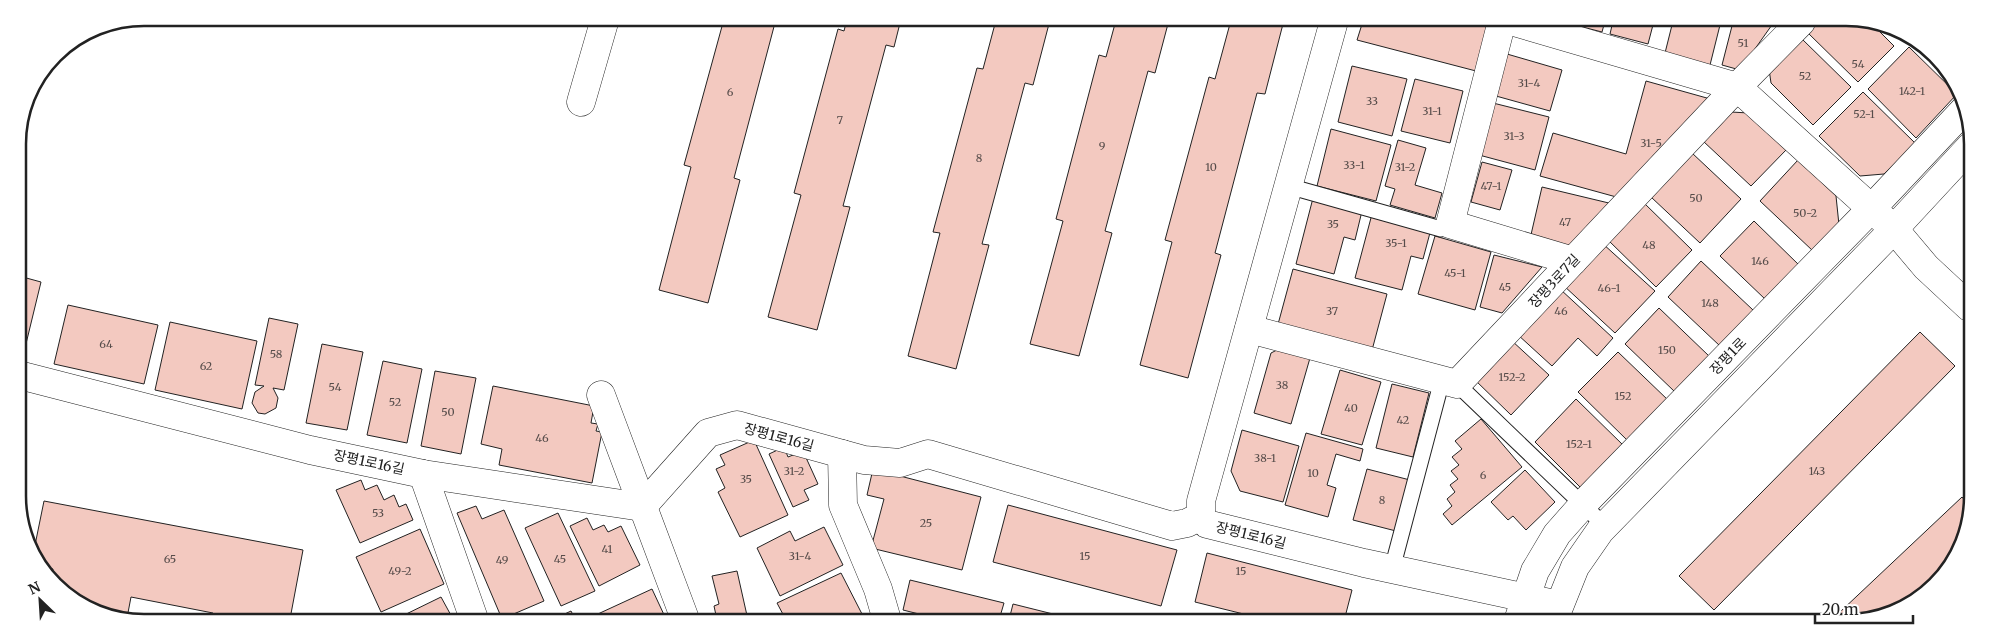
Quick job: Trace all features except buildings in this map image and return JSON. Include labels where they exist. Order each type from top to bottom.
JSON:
[{"type":"street","points":[[581,102],[603,26]]},
{"type":"street","points":[[1201,516],[1201,501],[1332,26]]},
{"type":"street","points":[[1501,26],[1450,224],[1573,261]]},
{"type":"street","points":[[1528,26],[1737,87],[1894,229],[1926,267],[1964,302]]},
{"type":"street","name":"장평3로7길","points":[[1450,382],[1573,261],[1797,26]]},
{"type":"street","name":"장평1로","points":[[1522,609],[1535,571],[1557,534],[1960,115]]},
{"type":"street","points":[[1556,613],[1575,567],[1605,526],[1894,229],[1964,153]]},
{"type":"street","points":[[1248,329],[1450,382]]},
{"type":"street","name":"장평1로16길","points":[[26,377],[272,441],[423,474],[642,507],[708,433],[737,425],[864,460],[900,463],[928,454],[1172,526],[1187,523],[1201,516],[1207,524],[1392,568],[1522,609],[1556,613]]},
{"type":"street","points":[[601,395],[683,614]]},
{"type":"street","points":[[842,454],[843,505],[878,589],[885,614]]},
{"type":"street","points":[[423,474],[472,614]]},
{"type":"lane","points":[[1288,186],[1442,229],[1450,224]]},
{"type":"lane","points":[[1392,568],[1450,382],[1605,526]]}]
